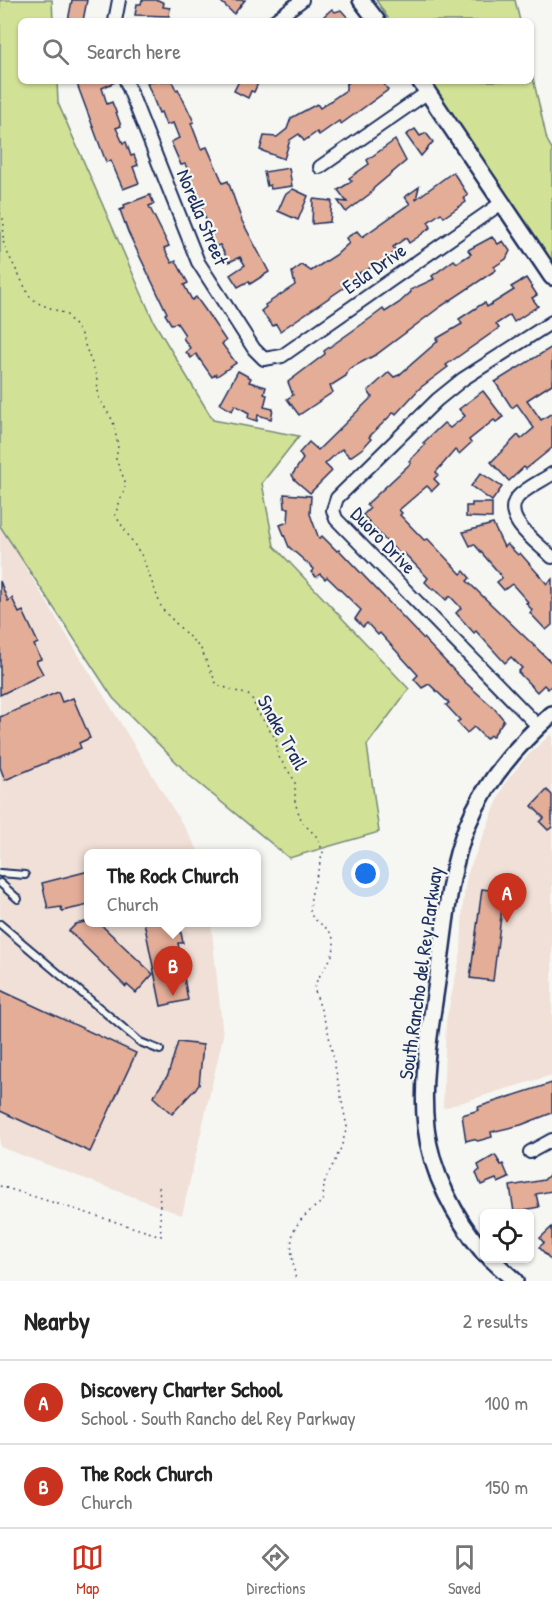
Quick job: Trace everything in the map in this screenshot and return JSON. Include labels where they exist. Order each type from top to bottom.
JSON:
[{"type":"street","points":[[116,18],[119,0]]},
{"type":"street","points":[[278,18],[302,0]]},
{"type":"street","points":[[361,0],[375,18]]},
{"type":"street","name":"Norella Street","points":[[127,84],[198,262],[249,341],[264,359]]},
{"type":"street","points":[[320,167],[424,86],[552,277]]},
{"type":"street","name":"Esla Drive","points":[[264,359],[282,356],[502,202]]},
{"type":"street","name":"Duoro Drive","points":[[539,727],[336,519],[333,510],[337,498],[437,400],[463,379],[552,322]]},
{"type":"street","points":[[552,474],[518,498],[513,513],[517,523],[552,557]]},
{"type":"street","name":"South Rancho del Rey Parkway","points":[[480,1248],[466,1231],[448,1199],[426,1128],[425,1084],[456,859],[468,825],[485,792],[505,762],[552,714]]},
{"type":"street","points":[[530,1152],[552,1140]]},
{"type":"street","points":[[495,1263],[515,1281]]},
{"type":"lane","points":[[0,873],[25,876]]},
{"type":"lane","points":[[0,883],[18,899]]},
{"type":"lane","points":[[0,924],[140,1042],[159,1050]]},
{"type":"path","name":"Snake Trail","points":[[0,213],[4,221],[3,241],[6,252],[30,297],[40,304],[66,314],[80,332],[96,374],[99,398],[113,421],[118,446],[116,459],[126,484],[115,515],[142,556],[158,601],[166,613],[180,624],[201,649],[217,685],[251,696],[257,711],[276,739],[278,756],[295,781],[295,803],[302,822],[317,837],[323,852],[311,896],[310,913],[332,934],[335,944],[328,963],[314,988],[328,1031],[347,1127],[341,1148],[324,1183],[323,1201],[296,1225],[290,1256],[296,1281]]},
{"type":"path","points":[[0,1186],[161,1236],[159,1185]]},
{"type":"shaded area","points":[[0,526],[198,849],[84,849],[84,927],[211,927],[223,1036],[182,1215],[0,1147]]},
{"type":"shaded area","points":[[552,733],[552,1075],[443,1108],[446,1021],[461,952],[463,903],[467,875],[505,783],[526,757]]},
{"type":"green space","points":[[0,0],[52,0],[53,18],[18,18],[18,84],[57,84],[58,103],[154,322],[213,420],[299,436],[262,483],[274,546],[409,689],[367,745],[379,832],[289,858],[190,776],[113,698],[0,526]]},
{"type":"green space","points":[[376,0],[515,0],[519,18],[388,18]]},
{"type":"green space","points":[[534,82],[547,140],[552,149],[552,263],[432,84]]},
{"type":"building","points":[[72,0],[87,0],[84,18],[69,18]]},
{"type":"building","points":[[142,0],[158,0],[164,3],[163,7],[170,8],[169,16],[135,15],[137,4],[141,4]]},
{"type":"building","points":[[219,0],[245,0],[234,14]]},
{"type":"building","points":[[332,9],[335,12],[341,10],[348,18],[325,18],[324,16]]},
{"type":"building","points":[[77,84],[111,84],[102,88],[107,104],[112,102],[116,112],[121,126],[116,128],[123,143],[126,142],[131,156],[134,155],[138,165],[133,167],[139,183],[123,189],[111,161],[106,162]]},
{"type":"building","points":[[147,84],[173,84],[194,122],[191,123],[201,149],[207,147],[223,183],[228,181],[242,221],[269,272],[250,284],[249,281],[238,287],[230,275],[245,265],[240,257],[229,262],[220,245],[214,247],[209,238],[212,237],[200,203],[196,205],[186,180],[192,178],[185,164],[181,165],[171,142],[179,138],[173,123],[166,125],[161,112],[159,113]]},
{"type":"building","points":[[238,84],[258,84],[248,98],[234,91]]},
{"type":"building","points":[[346,84],[384,84],[388,90],[341,124],[339,121],[319,135],[317,132],[304,141],[299,134],[290,140],[284,159],[260,150],[264,136],[277,137],[287,129],[291,118],[317,104],[320,108],[346,90]]},
{"type":"building","points":[[415,129],[420,136],[426,133],[433,142],[421,156],[406,135]]},
{"type":"building","points":[[395,140],[406,161],[346,212],[338,201],[347,202],[338,190],[352,181],[349,178],[369,164],[367,160]]},
{"type":"building","points":[[289,168],[292,186],[271,189],[270,185],[267,186],[264,172]]},
{"type":"building","points":[[453,172],[468,195],[464,198],[466,202],[444,217],[441,213],[428,222],[431,227],[418,237],[409,243],[406,238],[393,247],[396,251],[383,262],[359,273],[361,276],[280,331],[276,324],[273,326],[261,311],[266,307],[265,305],[295,285],[292,272],[302,265],[311,271],[336,255],[349,243],[346,238],[357,231],[362,237],[410,204],[405,197],[419,187],[416,199]]},
{"type":"building","points":[[293,189],[308,196],[298,220],[278,211],[285,195]]},
{"type":"building","points":[[150,195],[154,204],[149,206],[169,246],[164,248],[172,263],[176,261],[188,283],[184,285],[192,300],[196,297],[206,311],[226,341],[222,344],[236,363],[217,376],[216,374],[212,377],[196,354],[191,358],[186,352],[190,348],[183,338],[185,335],[177,323],[171,324],[165,314],[167,313],[128,232],[120,210],[125,208],[124,205]]},
{"type":"building","points":[[313,199],[332,201],[330,222],[312,224]]},
{"type":"building","points":[[492,237],[498,244],[503,241],[510,251],[506,259],[494,267],[496,270],[440,307],[377,354],[349,369],[346,376],[330,386],[333,392],[299,415],[287,399],[293,395],[288,382],[325,354],[324,351],[383,309],[385,312],[399,303],[411,292],[410,290],[434,279],[432,276],[454,260],[457,263],[471,254],[468,250]]},
{"type":"building","points":[[526,278],[537,295],[532,298],[538,306],[514,322],[510,315],[496,324],[499,328],[446,365],[448,367],[420,388],[396,414],[394,412],[369,437],[371,439],[363,448],[350,457],[342,449],[338,452],[325,464],[332,471],[310,493],[295,480],[292,475],[303,459],[299,453],[309,442],[318,450],[372,397],[368,391],[389,372],[394,377],[399,375],[438,341],[436,339],[462,324],[459,319],[482,304],[485,303],[487,307],[514,290],[511,287]]},
{"type":"building","points":[[552,347],[552,384],[527,400],[541,420],[552,413],[552,448],[526,469],[524,467],[509,481],[491,462],[518,435],[521,439],[534,428],[517,404],[512,408],[495,382]]},
{"type":"building","points":[[238,371],[251,378],[249,382],[266,387],[264,407],[273,409],[271,419],[258,415],[257,421],[248,418],[249,413],[235,405],[232,411],[220,404]]},
{"type":"building","points":[[483,391],[503,417],[496,422],[494,420],[469,440],[471,443],[459,454],[455,450],[436,472],[438,475],[434,479],[439,484],[432,491],[427,486],[399,510],[402,513],[400,515],[424,540],[428,539],[461,574],[464,571],[470,578],[467,581],[552,663],[552,685],[548,689],[544,685],[537,692],[518,672],[522,668],[511,657],[505,663],[456,613],[461,608],[450,596],[446,600],[434,588],[433,590],[425,582],[428,578],[404,553],[401,555],[385,540],[363,515],[370,508],[366,505],[411,463],[409,461],[425,445],[423,443],[444,423],[450,428],[465,416],[459,409]]},
{"type":"building","points":[[481,473],[502,487],[492,501],[471,486]]},
{"type":"building","points":[[284,494],[311,496],[310,514],[319,539],[322,536],[337,551],[339,550],[466,683],[494,708],[504,720],[492,737],[490,735],[486,739],[474,727],[467,733],[457,722],[460,720],[446,705],[449,703],[429,684],[422,688],[414,679],[418,675],[380,633],[378,635],[367,623],[363,627],[355,619],[361,610],[327,577],[325,579],[320,574],[316,577],[311,572],[314,569],[289,547],[280,525],[288,522],[289,508],[285,508]]},
{"type":"building","points":[[472,503],[492,503],[492,518],[466,517],[466,506],[472,506]]},
{"type":"building","points":[[493,524],[504,547],[507,544],[518,555],[520,553],[547,584],[552,579],[552,625],[546,630],[530,613],[532,610],[526,603],[528,602],[512,584],[504,590],[497,582],[502,578],[499,573],[474,544],[470,546],[463,532]]},
{"type":"building","points":[[0,581],[8,601],[12,598],[19,613],[23,611],[38,643],[34,645],[41,659],[36,661],[43,674],[0,695]]},
{"type":"building","points":[[58,692],[62,702],[73,698],[90,738],[79,743],[81,748],[5,780],[0,767],[0,717]]},
{"type":"building","points":[[547,790],[552,795],[552,827],[548,830],[540,822],[544,818],[532,806]]},
{"type":"building","points":[[84,872],[84,906],[62,911],[61,907],[48,909],[42,883]]},
{"type":"building","points":[[482,889],[504,892],[493,981],[470,978]]},
{"type":"building","points":[[84,922],[84,927],[103,927],[153,974],[136,993],[127,985],[126,987],[69,931],[76,924]]},
{"type":"building","points":[[145,927],[180,927],[183,943],[178,943],[188,1000],[161,1006]]},
{"type":"building","points":[[0,990],[136,1053],[90,1152],[0,1111]]},
{"type":"building","points":[[178,1042],[203,1045],[199,1085],[172,1114],[153,1097],[168,1075]]},
{"type":"building","points":[[552,1083],[552,1113],[521,1125],[491,1132],[492,1137],[478,1141],[473,1139],[466,1141],[462,1115],[479,1110],[478,1107]]},
{"type":"building","points":[[495,1155],[501,1165],[503,1164],[509,1178],[498,1183],[496,1179],[481,1185],[476,1173],[480,1170],[478,1165]]},
{"type":"building","points":[[552,1172],[552,1191],[536,1194],[539,1207],[514,1209],[510,1186],[544,1180]]},
{"type":"building","points":[[552,1227],[552,1261],[539,1247],[544,1243],[540,1238]]},
{"type":"place","name":"Discovery Charter School","points":[[507,923]]},
{"type":"place","name":"The Rock Church","points":[[173,996]]}]
